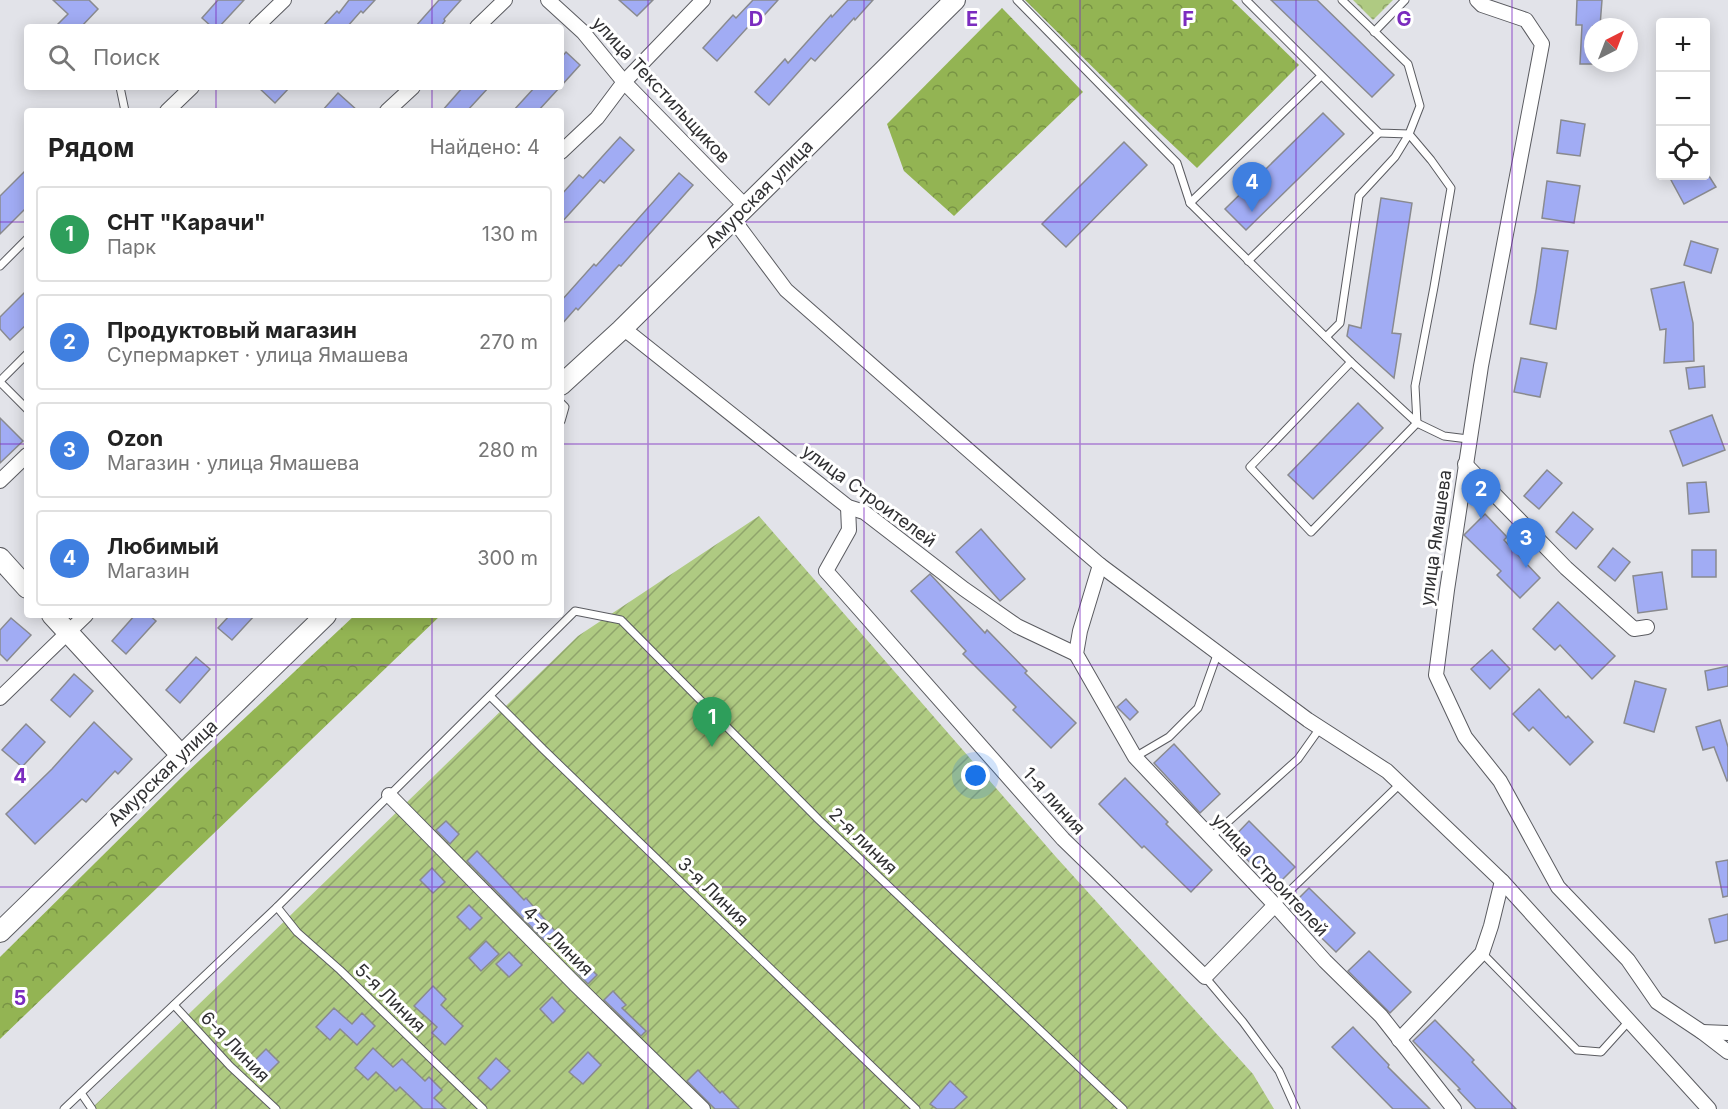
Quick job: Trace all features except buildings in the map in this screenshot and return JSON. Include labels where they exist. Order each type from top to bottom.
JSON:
[{"type":"street","points":[[258,24],[284,0]]},
{"type":"street","points":[[480,24],[505,0]]},
{"type":"street","name":"улица Текстильщиков","points":[[548,0],[583,32],[740,213],[786,290],[1100,565],[1320,728],[1387,771],[1502,881],[1709,1109]]},
{"type":"street","points":[[564,149],[597,118],[624,82],[703,0]]},
{"type":"street","name":"Амурская улица","points":[[564,382],[623,328],[955,0]]},
{"type":"street","name":"улица Ямашева","points":[[1477,0],[1482,5],[1526,20],[1542,44],[1480,366],[1436,675],[1465,737],[1500,781],[1558,887],[1628,960],[1657,1002],[1728,1052]]},
{"type":"street","points":[[170,108],[189,90]]},
{"type":"street","points":[[390,108],[410,90]]},
{"type":"street","name":"улица Строителей","points":[[623,328],[848,507],[864,512],[964,589],[1017,626],[1076,654],[1135,758],[1325,961],[1381,1016],[1454,1109]]},
{"type":"street","points":[[0,480],[24,458]]},
{"type":"street","points":[[1465,465],[1566,568],[1634,629],[1647,627]]},
{"type":"street","name":"1-я линия","points":[[848,507],[849,530],[826,571],[1064,839],[1205,977]]},
{"type":"street","points":[[0,558],[24,585]]},
{"type":"street","points":[[1076,654],[1080,631],[1100,565]]},
{"type":"street","points":[[55,618],[181,755]]},
{"type":"street","points":[[0,698],[83,618]]},
{"type":"street","name":"Амурская улица","points":[[0,932],[323,618]]},
{"type":"street","name":"4-я Линия","points":[[389,795],[577,986],[703,1109]]},
{"type":"street","points":[[1399,1041],[1482,953],[1502,881]]},
{"type":"street","points":[[1205,977],[1275,905]]},
{"type":"street","points":[[1702,1032],[1728,1033]]},
{"type":"lane","points":[[1017,0],[1177,163],[1190,202],[1326,338],[1418,423],[1444,436],[1468,440]]},
{"type":"lane","points":[[1246,0],[1379,133],[1409,134],[1451,188],[1415,386],[1418,423],[1311,532],[1250,467],[1351,362]]},
{"type":"lane","points":[[1326,338],[1340,323],[1359,196],[1395,157],[1409,134],[1420,106],[1408,64],[1341,0]]},
{"type":"lane","points":[[1374,32],[1406,0]]},
{"type":"lane","points":[[1190,202],[1321,76]]},
{"type":"lane","points":[[121,90],[124,108]]},
{"type":"lane","points":[[1248,261],[1379,133]]},
{"type":"lane","points":[[0,266],[24,242]]},
{"type":"lane","points":[[24,357],[0,382],[24,407]]},
{"type":"lane","name":"2-я линия","points":[[490,696],[575,611],[621,620],[819,820],[1123,1109]]},
{"type":"lane","points":[[1135,758],[1169,737],[1198,708],[1218,652]]},
{"type":"lane","points":[[64,1109],[277,907],[490,696]]},
{"type":"lane","name":"3-я Линия","points":[[490,696],[916,1109]]},
{"type":"lane","points":[[1210,838],[1298,759],[1320,728]]},
{"type":"lane","points":[[1275,905],[1400,784]]},
{"type":"lane","name":"5-я Линия","points":[[277,907],[297,932],[340,970],[483,1109]]},
{"type":"lane","points":[[1482,953],[1577,1050],[1601,1052],[1629,1021]]},
{"type":"lane","name":"1-я линия","points":[[1205,977],[1243,1022],[1279,1071],[1296,1109]]},
{"type":"lane","name":"6-я Линия","points":[[174,1005],[230,1065],[276,1109]]},
{"type":"lane","points":[[81,1093],[92,1109]]},
{"type":"green space","points":[[1025,0],[1232,0],[1299,65],[1197,168]]},
{"type":"green space","points":[[1353,0],[1393,0],[1373,20]]},
{"type":"green space","points":[[1002,8],[1083,92],[954,216],[904,171],[887,124]]},
{"type":"green space","points":[[759,516],[1056,857],[1253,1074],[1274,1109],[91,1109],[578,636]]},
{"type":"green space","points":[[352,618],[438,618],[0,1039],[0,957],[185,774]]},
{"type":"place","name":"Любимый","points":[[1252,212]]},
{"type":"place","name":"Продуктовый магазин","points":[[1481,519]]},
{"type":"place","name":"Ozon","points":[[1526,568]]},
{"type":"place","name":"СНТ \"Карачи\"","points":[[712,747]]}]
